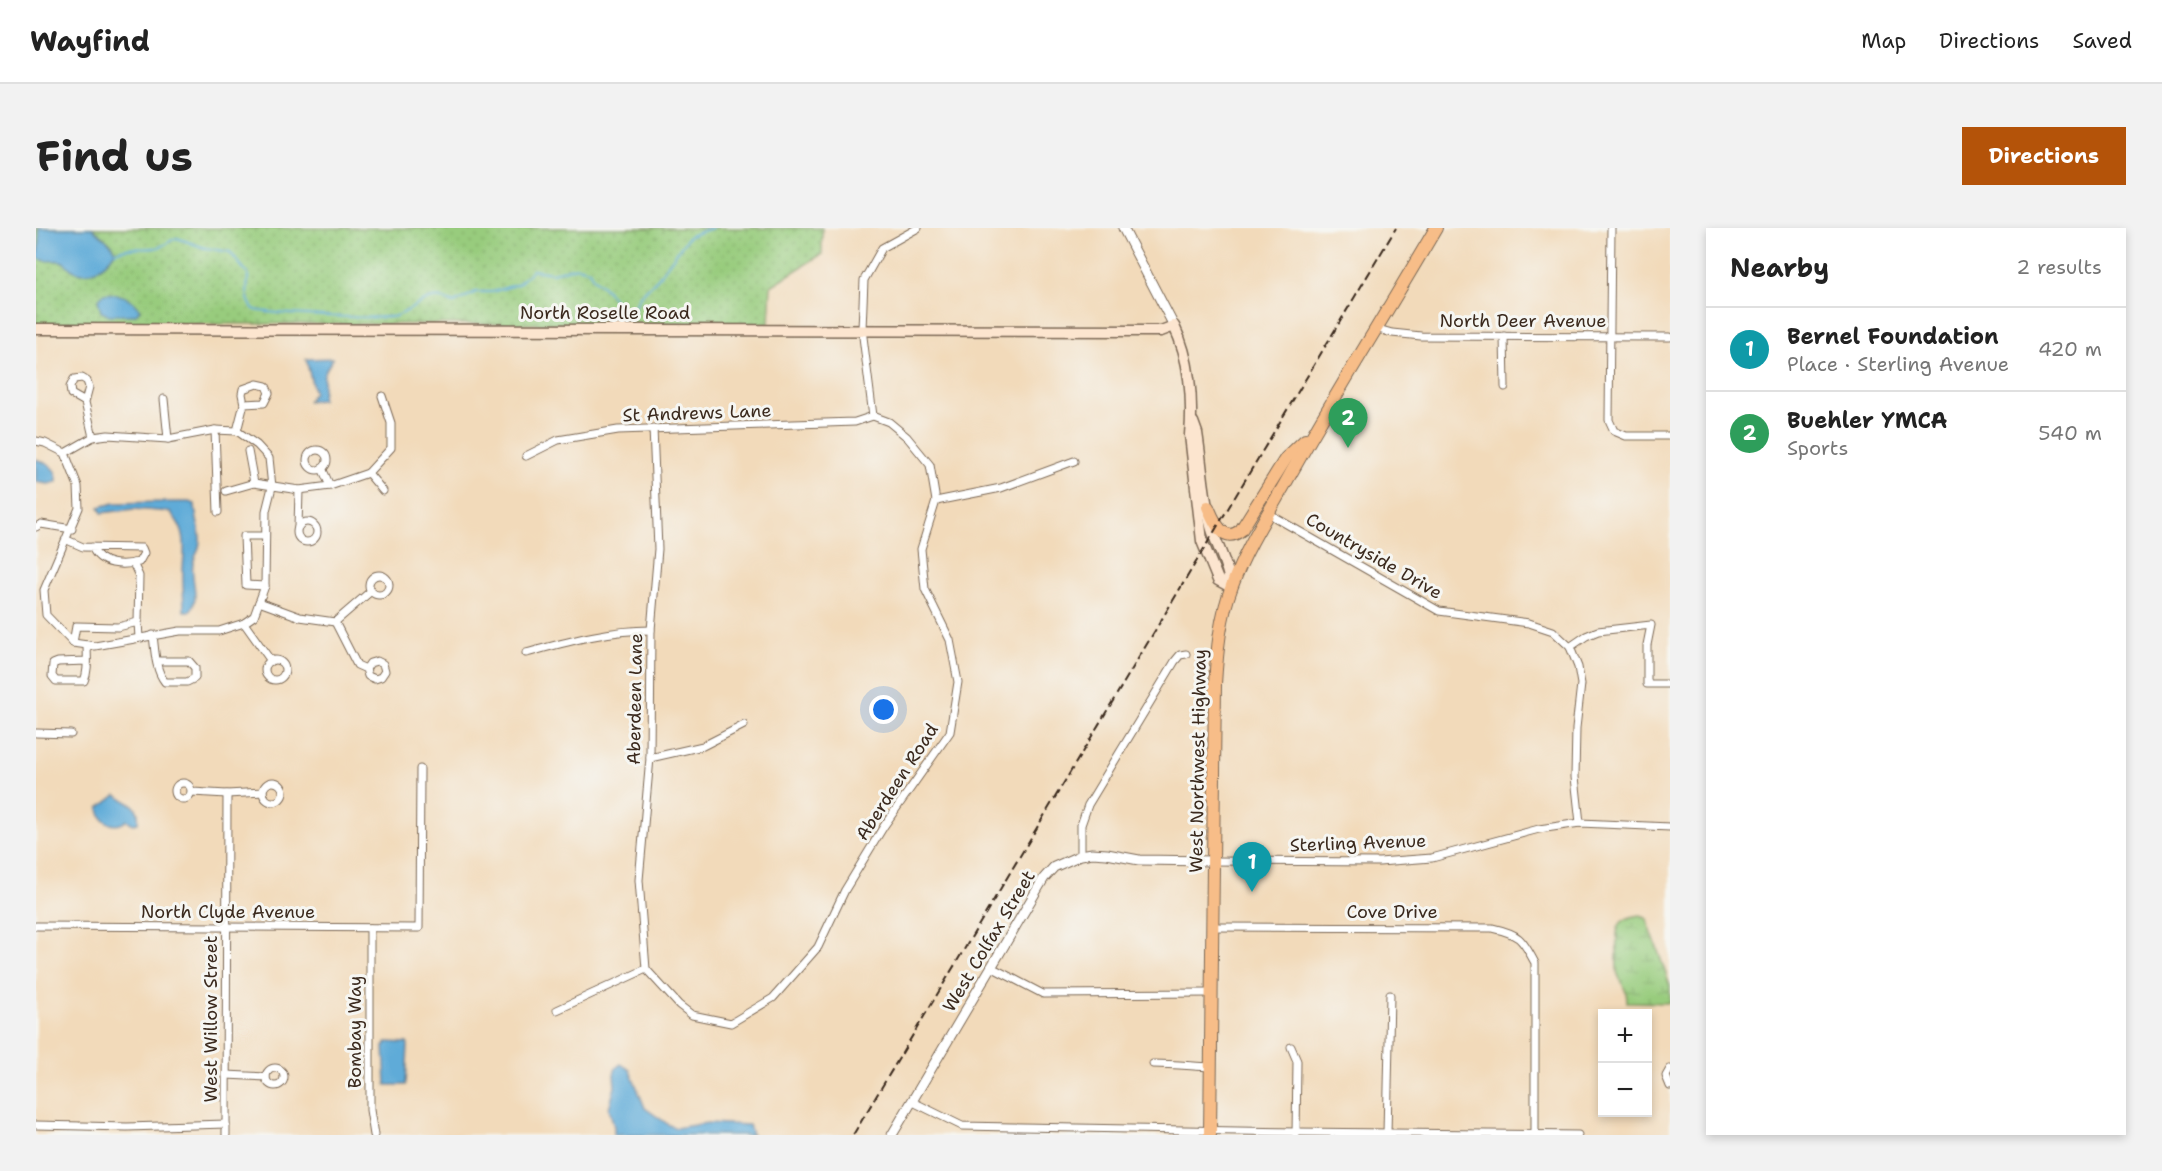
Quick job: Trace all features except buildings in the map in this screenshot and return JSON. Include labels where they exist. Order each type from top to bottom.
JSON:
[{"type":"main road","name":"West Northwest Highway","points":[[1210,1133],[1216,652],[1220,628],[1231,587],[1241,563],[1315,431],[1437,228]]},
{"type":"main road","name":"North Roselle Road","points":[[36,329],[1161,331],[1174,326]]},
{"type":"main road","points":[[1174,326],[1186,364],[1191,419],[1190,435],[1202,541],[1218,580],[1231,587]]},
{"type":"main road","points":[[1191,419],[1197,433],[1215,538],[1229,570],[1231,587]]},
{"type":"main road","points":[[1208,507],[1219,530],[1228,535],[1235,535],[1241,531],[1286,458],[1315,431]]},
{"type":"street","points":[[873,416],[862,329],[864,280],[882,248],[918,228]]},
{"type":"street","points":[[1123,228],[1174,326]]},
{"type":"street","points":[[1611,228],[1609,420],[1614,431],[1626,436],[1670,436]]},
{"type":"street","name":"North Deer Avenue","points":[[1378,329],[1421,336],[1670,337]]},
{"type":"street","points":[[1504,336],[1505,387]]},
{"type":"street","points":[[226,491],[254,483],[299,490],[330,486],[368,473],[391,448],[391,423],[382,396]]},
{"type":"street","points":[[164,399],[168,439]]},
{"type":"street","points":[[85,402],[93,437]]},
{"type":"street","points":[[237,431],[244,404]]},
{"type":"street","name":"St Andrews Lane","points":[[526,456],[558,440],[618,430],[855,422],[873,416]]},
{"type":"street","name":"Aberdeen Road","points":[[646,969],[692,1016],[731,1023],[773,998],[818,947],[845,890],[884,826],[950,732],[958,682],[950,640],[925,589],[921,549],[936,501],[930,465],[907,437],[889,422],[873,416]]},
{"type":"street","name":"Aberdeen Lane","points":[[646,969],[639,879],[650,758],[651,630],[658,549],[653,428]]},
{"type":"street","points":[[215,430],[218,512]]},
{"type":"street","points":[[36,441],[65,453],[78,486],[79,508],[72,529],[44,590],[46,615],[74,643],[95,646],[180,631],[219,631],[244,623],[254,616],[264,586],[266,511],[272,487],[269,458],[257,445],[237,431],[215,430],[168,439],[117,435],[93,437],[65,453]]},
{"type":"street","points":[[248,451],[254,483]]},
{"type":"street","points":[[936,501],[1001,488],[1074,461]]},
{"type":"street","points":[[322,468],[330,486]]},
{"type":"street","points":[[368,473],[383,491]]},
{"type":"street","points":[[298,527],[299,490]]},
{"type":"street","name":"Countryside Drive","points":[[1269,512],[1439,611],[1529,623],[1553,631],[1570,647]]},
{"type":"street","points":[[36,527],[41,524],[72,529]]},
{"type":"street","points":[[264,536],[244,536],[246,585],[264,586]]},
{"type":"street","points":[[67,540],[83,547],[92,547],[142,548],[144,553],[139,562],[112,564],[101,558],[92,547]]},
{"type":"street","points":[[133,563],[139,576],[139,638]]},
{"type":"street","points":[[36,588],[44,590]]},
{"type":"street","points":[[259,602],[300,617],[334,622],[371,591]]},
{"type":"street","points":[[74,643],[76,626],[117,627],[138,622]]},
{"type":"street","points":[[334,622],[357,665],[366,669]]},
{"type":"street","points":[[244,623],[271,661]]},
{"type":"street","points":[[1580,823],[1575,777],[1576,728],[1581,684],[1578,667],[1570,647],[1598,631],[1652,626],[1647,645],[1647,684],[1670,684]]},
{"type":"street","points":[[526,653],[627,630],[651,630]]},
{"type":"street","points":[[153,635],[157,661],[160,676],[165,682],[187,682],[195,678],[195,668],[189,661],[157,661]]},
{"type":"street","points":[[87,645],[87,661],[87,673],[84,681],[56,681],[52,676],[53,664],[87,661]]},
{"type":"street","points":[[1081,855],[1081,825],[1088,805],[1174,661],[1180,655],[1186,654]]},
{"type":"street","points":[[650,758],[703,746],[744,725]]},
{"type":"street","points":[[36,733],[71,734]]},
{"type":"street","name":"North Clyde Avenue","points":[[36,926],[419,928],[420,769]]},
{"type":"street","points":[[192,792],[227,794],[262,792]]},
{"type":"street","name":"West Willow Street","points":[[226,1135],[227,794]]},
{"type":"street","name":"Sterling Avenue","points":[[1081,855],[1099,853],[1139,860],[1378,862],[1432,858],[1539,829],[1580,823],[1670,827]]},
{"type":"street","name":"West Colfax Street","points":[[892,1135],[1044,878],[1054,867],[1081,855]]},
{"type":"street","name":"Cove Drive","points":[[1212,927],[1492,927],[1512,933],[1525,944],[1535,963],[1535,1134]]},
{"type":"street","name":"Bombay Way","points":[[370,928],[370,1110],[374,1135]]},
{"type":"street","points":[[991,967],[1043,994],[1211,993]]},
{"type":"street","points":[[557,1010],[646,969]]},
{"type":"street","points":[[1387,1134],[1390,995]]},
{"type":"street","points":[[1291,1047],[1297,1061],[1296,1134]]},
{"type":"street","points":[[1153,1064],[1210,1067]]},
{"type":"street","points":[[1670,1069],[1666,1076],[1670,1086]]},
{"type":"street","points":[[226,1075],[266,1077]]},
{"type":"street","points":[[913,1102],[962,1125],[1012,1131],[1578,1135]]},
{"type":"street","points":[[36,1125],[127,1131],[226,1124]]},
{"type":"green space","points":[[36,228],[822,228],[822,254],[771,286],[769,324],[36,324]]},
{"type":"green space","points":[[1641,915],[1647,919],[1670,986],[1670,1003],[1627,1002],[1618,975],[1617,931],[1626,919]]},
{"type":"water","points":[[39,228],[92,228],[113,246],[115,252],[96,270],[77,272],[65,263],[45,261],[37,257],[40,242]]},
{"type":"water","points":[[103,294],[124,296],[140,310],[135,315],[109,315],[101,312],[98,300]]},
{"type":"water","points":[[333,358],[324,373],[322,400],[308,401],[314,392],[306,359]]},
{"type":"water","points":[[36,459],[54,470],[57,482],[48,484],[36,482]]},
{"type":"water","points":[[190,502],[195,504],[200,542],[192,570],[195,600],[190,611],[184,611],[184,538],[176,519],[170,512],[134,509],[102,513],[99,507],[114,503]]},
{"type":"water","points":[[116,795],[136,808],[138,823],[133,824],[127,820],[114,825],[102,818],[99,808]]},
{"type":"water","points":[[387,1042],[407,1043],[408,1045],[406,1085],[386,1085],[384,1047]]},
{"type":"water","points":[[621,1064],[630,1070],[645,1108],[669,1125],[676,1128],[707,1123],[749,1125],[752,1135],[614,1135],[609,1108],[615,1087],[614,1074],[616,1068]]},
{"type":"waterway","points":[[115,252],[159,247],[177,238],[205,248],[230,252],[248,274],[247,292],[251,305],[254,309],[261,311],[348,317],[396,316],[436,297],[454,303],[476,292],[492,292],[518,284],[533,270],[552,273],[577,267],[589,270],[593,278],[606,289],[626,313],[633,311],[639,297],[658,278],[689,236],[712,228]]},
{"type":"railway","points":[[853,1135],[1396,228]]},
{"type":"place","name":"Buehler YMCA","points":[[1348,448]]},
{"type":"place","name":"Bernel Foundation","points":[[1252,892]]}]
